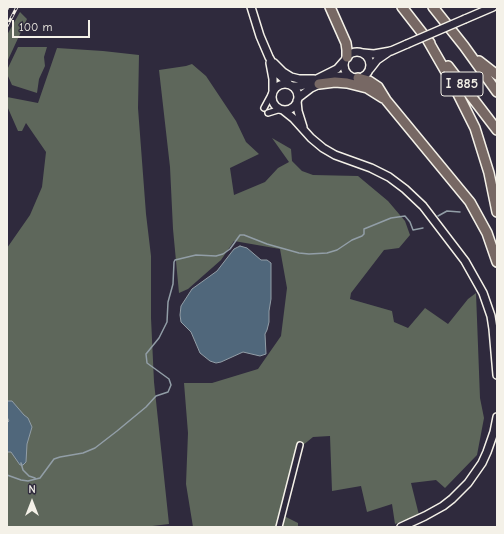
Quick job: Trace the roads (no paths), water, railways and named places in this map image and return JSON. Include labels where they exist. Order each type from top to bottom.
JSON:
[{"type":"highway","points":[[330,7],[346,43],[348,50],[346,59]]},
{"type":"highway","name":"I 885","points":[[402,7],[497,130]]},
{"type":"highway","name":"I 885","points":[[432,7],[464,46],[497,92]]},
{"type":"highway","points":[[427,39],[454,86],[475,128],[489,173],[497,212]]},
{"type":"highway","points":[[464,46],[497,75]]},
{"type":"highway","points":[[355,78],[375,84],[386,100],[470,202],[487,233],[497,262]]},
{"type":"highway","points":[[319,81],[347,83],[367,88],[386,100]]},
{"type":"street","points":[[251,7],[260,36],[269,57],[279,75],[297,91],[298,111],[303,127]]},
{"type":"street","points":[[264,108],[272,93],[280,84],[304,85],[338,76],[355,78],[366,75],[377,60],[391,51],[493,7]]},
{"type":"street","points":[[268,113],[292,108],[307,90],[337,69],[354,52],[374,54],[391,51]]},
{"type":"street","points":[[363,53],[370,60],[370,69]]},
{"type":"street","points":[[269,57],[283,72],[291,77],[319,81]]},
{"type":"street","points":[[269,57],[273,79],[273,104],[282,109],[303,127],[311,138],[322,148],[334,155],[372,168],[405,188],[422,206],[465,262],[483,293],[491,316],[497,375]]},
{"type":"street","points":[[346,59],[345,70],[355,78]]},
{"type":"street","points":[[401,527],[443,506],[468,483],[482,463],[487,452],[493,437],[497,417]]},
{"type":"street","points":[[279,527],[300,445]]},
{"type":"water","points":[[240,246],[247,248],[261,260],[267,260],[271,263],[271,299],[269,322],[265,334],[266,354],[260,356],[243,352],[216,363],[210,361],[200,353],[191,332],[181,322],[181,306],[192,289],[217,271],[234,249]]},
{"type":"water","points":[[7,401],[12,401],[28,418],[32,427],[27,444],[26,462],[23,465],[20,465],[11,452],[7,452],[7,423],[9,421],[7,417]]},
{"type":"waterway","points":[[438,216],[447,211],[460,212]]},
{"type":"waterway","points":[[7,475],[28,481],[40,478],[54,459],[83,453],[95,448],[146,407],[156,396],[168,392],[171,385],[169,379],[147,363],[146,354],[159,338],[167,322],[168,302],[173,284],[175,260],[196,255],[216,256],[223,254],[230,249],[240,235],[299,253],[309,254],[327,253],[337,250],[352,240],[362,236],[364,234],[364,229],[391,218],[405,216],[410,222],[413,230],[423,228]]},
{"type":"waterway","points":[[21,463],[23,470],[29,476],[35,478]]},
{"type":"railway","points":[[7,26],[17,7]]}]
